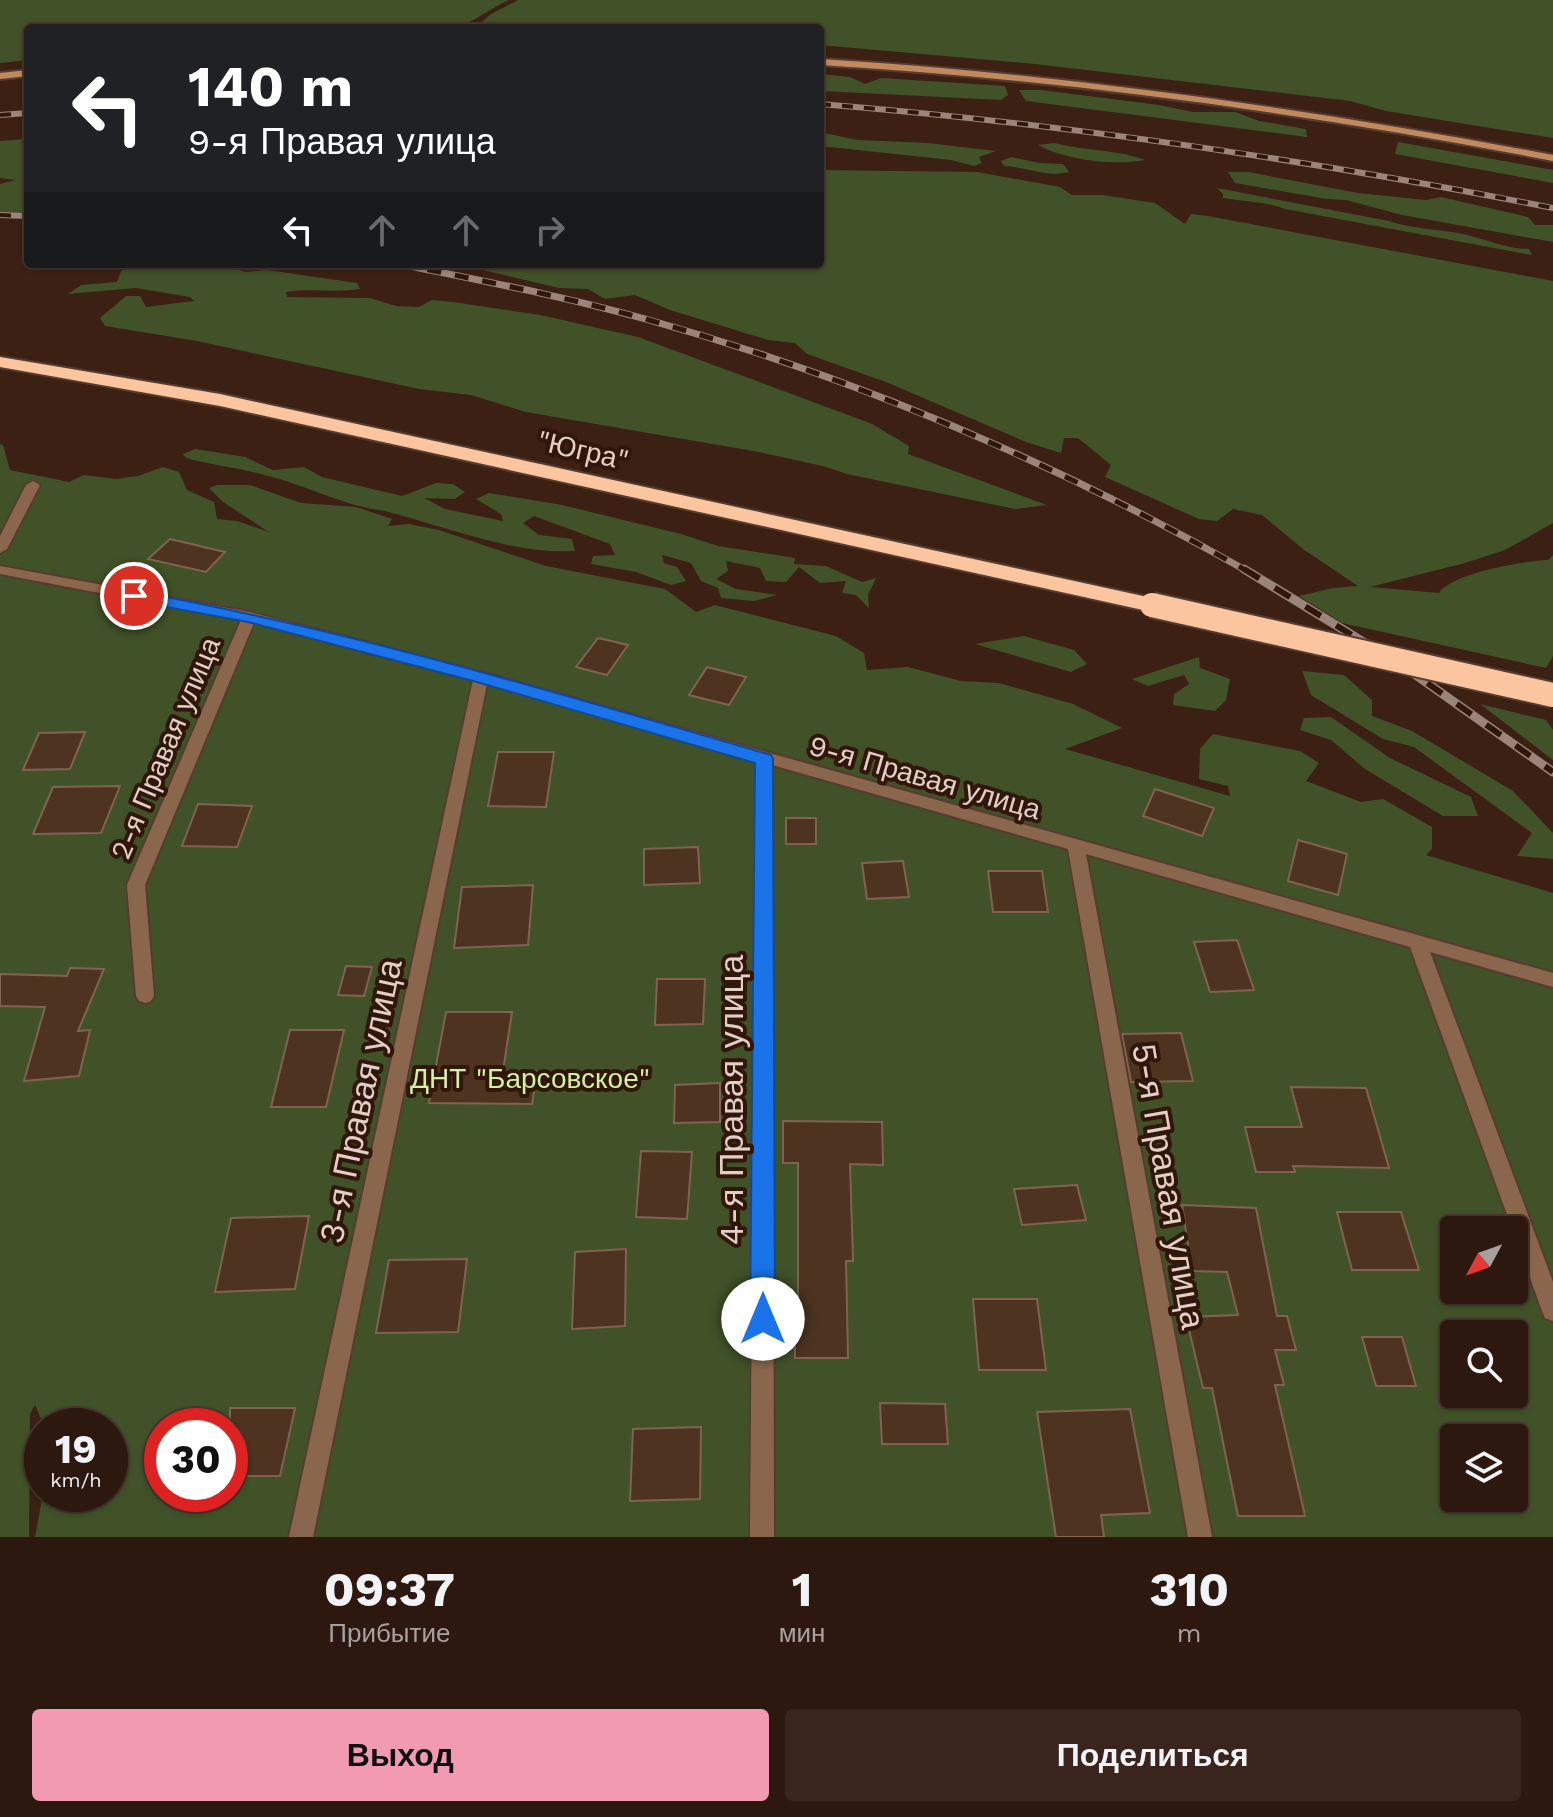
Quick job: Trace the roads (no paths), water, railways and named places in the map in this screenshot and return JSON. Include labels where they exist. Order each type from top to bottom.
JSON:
[{"type":"highway","name":"\"Югра\"","points":[[0,362],[106,378],[235,403],[1553,695]]},
{"type":"main road","points":[[824,62],[951,71],[1191,97],[1354,121],[1553,158]]},
{"type":"main road","points":[[0,76],[24,73]]},
{"type":"street","points":[[0,549],[33,485]]},
{"type":"street","name":"9-я Правая улица","points":[[0,570],[249,617],[481,677],[1553,980]]},
{"type":"street","name":"2-я Правая улица","points":[[145,996],[136,885],[249,617]]},
{"type":"street","name":"3-я Правая улица","points":[[301,1537],[481,677]]},
{"type":"street","name":"4-я Правая улица","points":[[762,1537],[764,759]]},
{"type":"street","name":"5-я Правая улица","points":[[1076,847],[1200,1537]]},
{"type":"street","points":[[1418,943],[1553,1311]]},
{"type":"railway","points":[[824,104],[1005,122],[1188,146],[1371,174],[1553,208]]},
{"type":"railway","points":[[0,115],[24,113]]},
{"type":"railway","points":[[0,215],[24,216]]},
{"type":"railway","points":[[419,268],[649,320],[726,343],[880,397],[1030,460],[1104,495],[1247,571]]},
{"type":"railway","points":[[1244,569],[1406,668],[1553,772]]},
{"type":"park label","name":"ДНТ \"Барсовское\"","points":[[530,1078]]}]
